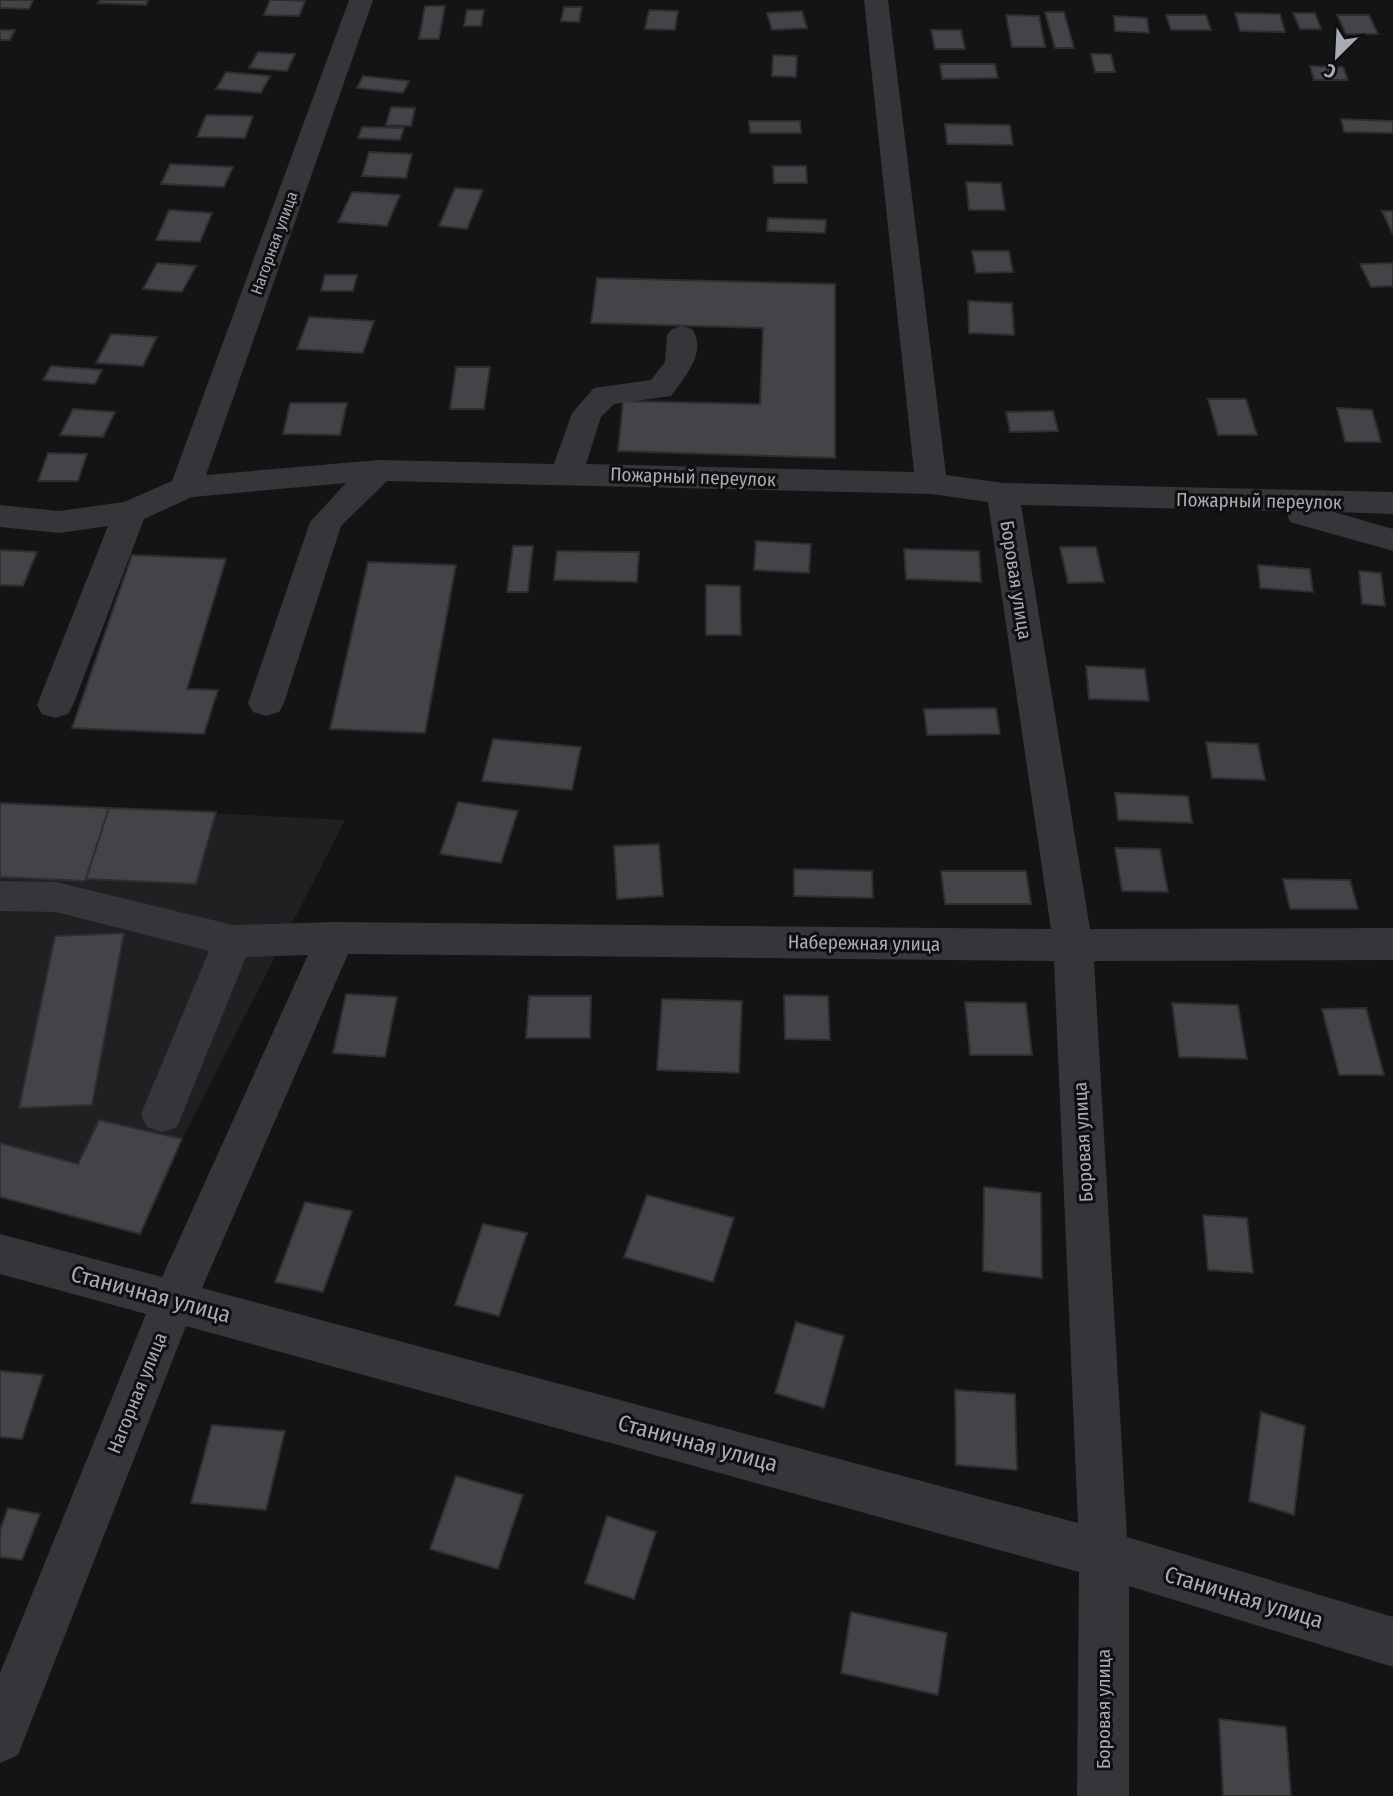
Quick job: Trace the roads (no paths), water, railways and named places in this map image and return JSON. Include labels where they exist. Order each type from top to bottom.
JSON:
[{"type":"street","name":"Нагорная улица","points":[[187,487],[361,0]]},
{"type":"street","points":[[876,0],[930,483]]},
{"type":"street","points":[[567,473],[587,413],[606,395],[660,389],[680,363],[682,335]]},
{"type":"street","name":"Пожарный переулок","points":[[0,516],[59,522],[130,512],[187,487],[379,470],[930,483],[1003,494],[1393,503]]},
{"type":"street","points":[[266,702],[326,522],[379,470]]},
{"type":"street","name":"Боровая улица","points":[[1003,494],[1073,946],[1104,1554],[1103,1796]]},
{"type":"street","points":[[1261,502],[1393,540]]},
{"type":"street","points":[[55,705],[130,512]]},
{"type":"street","name":"Набережная улица","points":[[0,896],[56,897],[233,941],[335,938],[1073,946],[1393,944]]},
{"type":"street","name":"Нагорная улица","points":[[0,1737],[174,1300],[335,938]]},
{"type":"street","points":[[162,1114],[233,941]]},
{"type":"street","name":"Станичная улица","points":[[0,1254],[1104,1554],[1393,1642]]}]
